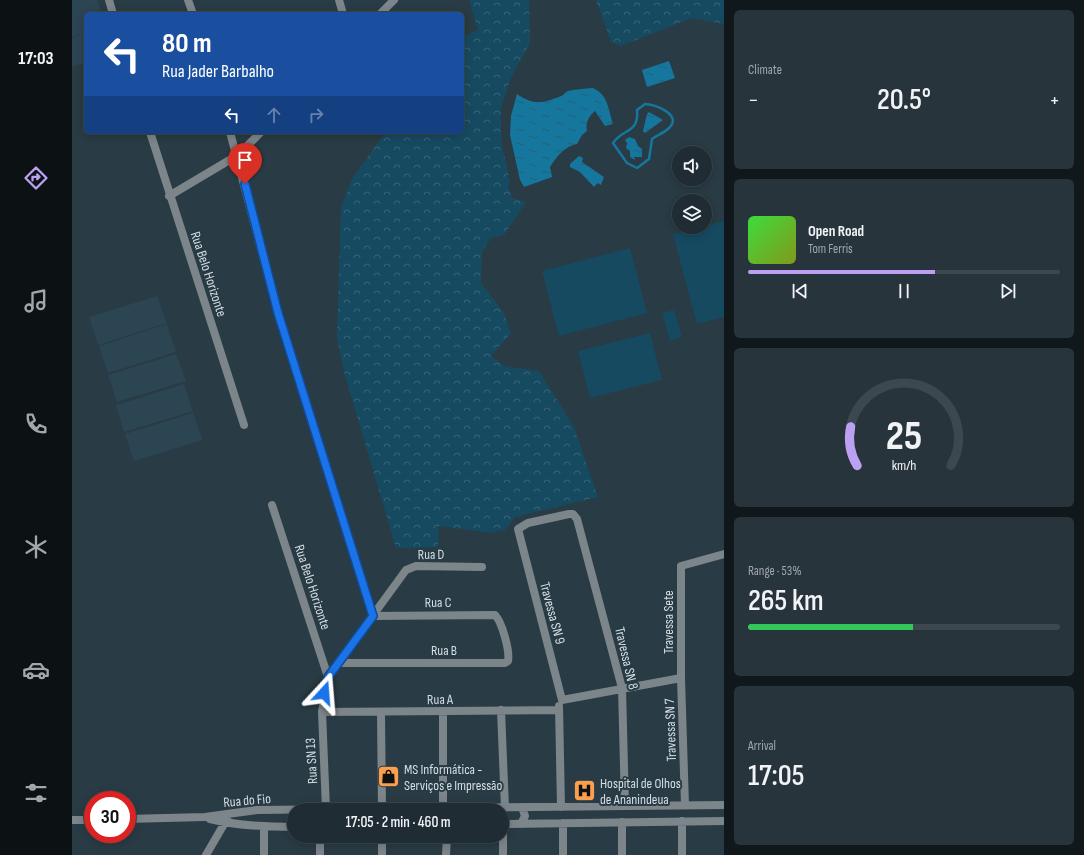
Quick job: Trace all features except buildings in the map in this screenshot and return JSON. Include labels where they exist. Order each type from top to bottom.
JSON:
[{"type":"street","points":[[109,0],[112,12]]},
{"type":"street","points":[[188,0],[192,12]]},
{"type":"street","points":[[339,0],[342,12]]},
{"type":"street","points":[[382,12],[394,0]]},
{"type":"street","name":"Rua Belo Horizonte","points":[[151,134],[169,196],[244,425]]},
{"type":"street","points":[[231,134],[238,155],[278,313],[373,616]]},
{"type":"street","points":[[169,196],[238,155],[259,134]]},
{"type":"street","name":"Rua Belo Horizonte","points":[[272,505],[328,677]]},
{"type":"street","name":"Travessa SN 8","points":[[518,532],[518,529],[522,525],[563,514],[573,514],[577,519],[622,688],[625,806]]},
{"type":"street","name":"Travessa SN 9","points":[[518,532],[562,700]]},
{"type":"street","name":"Travessa Sete","points":[[681,678],[681,566],[724,554]]},
{"type":"street","name":"Rua D","points":[[322,712],[328,677],[409,568],[416,566],[482,567]]},
{"type":"street","name":"Rua C","points":[[373,616],[495,615],[500,621]]},
{"type":"street","name":"Rua B","points":[[339,663],[505,663],[508,661],[508,655],[500,621]]},
{"type":"street","points":[[560,807],[559,710],[562,700],[681,678]]},
{"type":"street","name":"Travessa SN 7","points":[[681,678],[685,805]]},
{"type":"street","points":[[501,710],[505,803]]},
{"type":"street","name":"Rua A","points":[[322,712],[381,713],[559,710]]},
{"type":"street","name":"Rua SN 13","points":[[322,712],[326,803]]},
{"type":"street","points":[[443,712],[444,803]]},
{"type":"street","points":[[381,713],[382,803]]},
{"type":"street","name":"Rua do Fio","points":[[509,808],[724,805]]},
{"type":"street","points":[[521,824],[525,816],[522,807]]},
{"type":"street","points":[[539,807],[536,815],[539,824]]},
{"type":"street","name":"Rua do Fio","points":[[136,819],[205,817],[257,810],[287,810]]},
{"type":"street","points":[[206,855],[226,823],[229,814]]},
{"type":"street","name":"Rua do Fio","points":[[205,817],[226,823],[264,827],[287,827]]},
{"type":"street","points":[[72,820],[84,820]]},
{"type":"street","points":[[682,821],[682,855]]},
{"type":"street","points":[[509,824],[724,821]]},
{"type":"street","points":[[622,822],[622,855]]},
{"type":"street","points":[[563,823],[563,855]]},
{"type":"street","points":[[264,827],[264,855]]},
{"type":"street","points":[[320,843],[320,855]]},
{"type":"street","points":[[382,843],[382,855]]},
{"type":"street","points":[[446,855],[447,843]]},
{"type":"street","points":[[503,843],[503,855]]},
{"type":"shaded area","points":[[72,0],[97,0],[101,12],[84,12],[84,34],[72,37]]},
{"type":"shaded area","points":[[84,34],[84,63],[72,67],[72,38]]},
{"type":"shaded area","points":[[157,296],[167,323],[98,345],[89,317]]},
{"type":"shaded area","points":[[167,324],[176,352],[108,373],[99,346]]},
{"type":"shaded area","points":[[176,354],[186,381],[117,402],[108,375]]},
{"type":"shaded area","points":[[184,384],[193,411],[124,432],[116,405]]},
{"type":"shaded area","points":[[193,413],[203,440],[134,461],[125,434]]},
{"type":"shaded area","name":"Hospital de Olhos de Ananindeua","points":[[573,783],[594,784],[594,797],[574,797]]},
{"type":"green space","points":[[469,0],[529,0],[530,43],[510,80],[501,108],[501,142],[510,181],[508,186],[512,198],[526,202],[504,235],[492,237],[482,251],[481,283],[504,313],[511,333],[491,356],[504,366],[539,371],[574,427],[598,497],[515,517],[505,530],[490,533],[439,526],[438,547],[396,548],[344,372],[337,337],[341,207],[353,177],[385,134],[464,134],[464,36],[478,30]]},
{"type":"green space","points":[[596,0],[724,0],[724,24],[692,18],[621,46],[611,42]]},
{"type":"green space","points":[[724,221],[724,317],[697,324],[673,234],[712,234],[712,224]]},
{"type":"green space","points":[[630,248],[647,313],[559,336],[542,271]]},
{"type":"green space","points":[[674,310],[682,337],[670,341],[662,313]]},
{"type":"green space","points":[[650,333],[662,380],[590,398],[578,351]]},
{"type":"water","points":[[669,61],[675,78],[647,87],[642,70]]},
{"type":"water","points":[[593,88],[605,98],[613,124],[605,126],[595,111],[588,120],[587,131],[582,135],[577,144],[565,150],[552,163],[550,167],[552,177],[524,187],[520,180],[510,135],[511,116],[517,94],[533,102],[543,102],[561,96],[568,91]]},
{"type":"water","points":[[649,112],[663,120],[645,133],[643,131],[647,114]]},
{"type":"water","points":[[629,137],[635,139],[638,146],[642,149],[642,157],[634,157],[635,160],[630,157],[630,151],[626,148],[627,143],[625,140]]},
{"type":"water","points":[[579,156],[583,158],[582,162],[604,177],[601,185],[598,183],[594,187],[580,172],[570,167],[570,164]]},
{"type":"waterway","points":[[645,104],[661,108],[673,119],[667,130],[652,139],[649,159],[637,168],[627,163],[613,143],[617,138],[633,127],[636,123],[637,110],[645,104]]},
{"type":"place","name":"MS Informática - Serviços e Impressão","points":[[389,777]]},
{"type":"place","name":"Hospital de Olhos de Ananindeua","points":[[584,791]]},
{"type":"route","points":[[245,184],[278,313],[373,616],[328,677],[324,693]]}]
